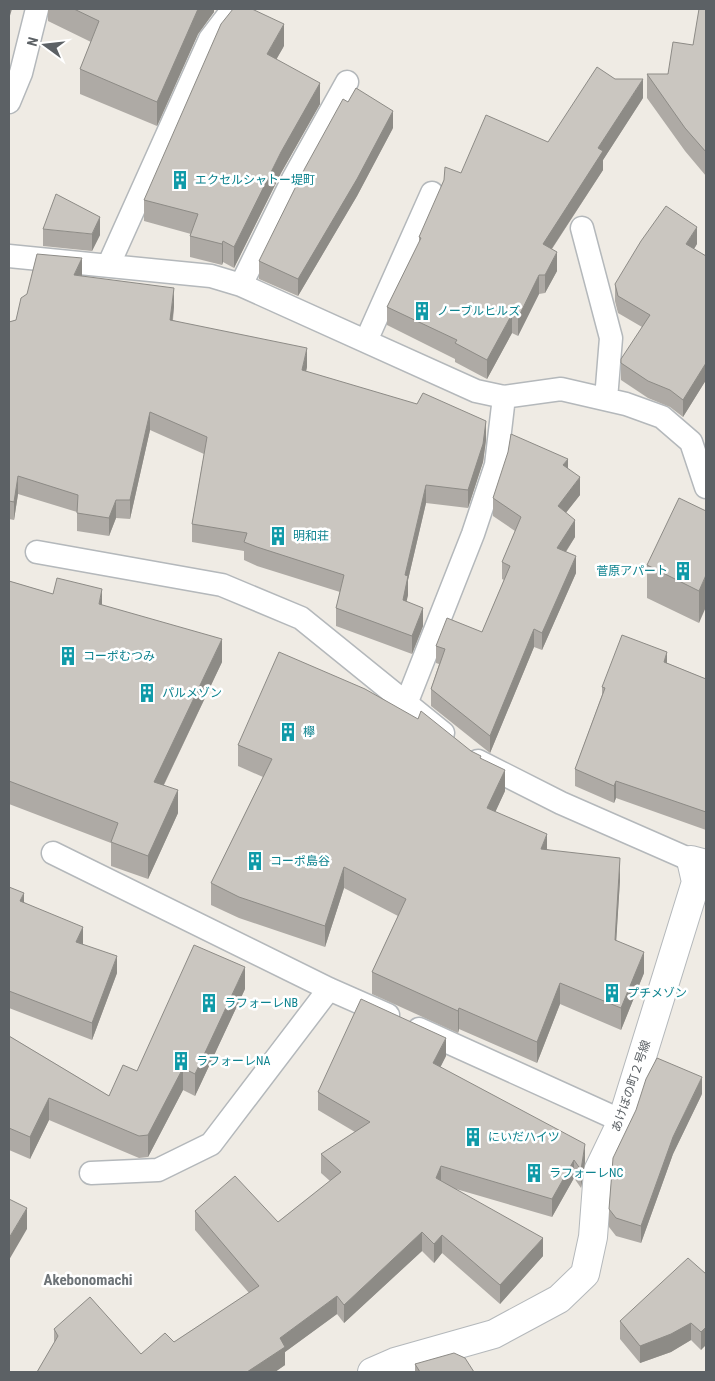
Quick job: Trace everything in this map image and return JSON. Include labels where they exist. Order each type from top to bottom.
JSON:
[{"type":"street","name":"あけぼの町２号線","points":[[372,1372],[395,1362],[494,1334],[560,1299],[585,1274],[593,1237],[598,1171],[622,1121],[696,882],[698,862]]},
{"type":"lane","points":[[9,102],[21,73],[36,9]]},
{"type":"lane","points":[[109,264],[210,39],[234,9]]},
{"type":"lane","points":[[242,285],[293,179],[347,82]]},
{"type":"lane","points":[[366,341],[432,193]]},
{"type":"lane","points":[[582,228],[611,338],[606,399]]},
{"type":"lane","points":[[9,256],[109,264],[211,276],[242,285],[476,391],[504,397],[561,389],[626,404],[662,417],[691,442],[706,487]]},
{"type":"lane","points":[[406,704],[473,534],[496,465],[504,397]]},
{"type":"lane","points":[[37,552],[222,585],[301,618],[479,762],[561,803],[698,862]]},
{"type":"lane","points":[[53,853],[329,989],[622,1121]]},
{"type":"lane","points":[[91,1173],[158,1170],[211,1144],[329,989]]},
{"type":"building","points":[[74,9],[198,9],[157,102],[80,69],[99,21]]},
{"type":"building","points":[[233,9],[252,9],[284,24],[267,54],[320,83],[281,152],[234,247],[223,241],[222,244],[190,236],[198,214],[144,200],[221,24]]},
{"type":"building","points":[[699,9],[706,9],[706,152],[685,128],[647,74],[668,74],[673,42],[693,45]]},
{"type":"building","points":[[597,67],[615,79],[643,79],[598,148],[603,151],[543,244],[557,252],[545,275],[539,275],[518,318],[512,314],[487,360],[455,343],[457,340],[387,307],[421,238],[419,237],[444,180],[445,167],[461,173],[486,115],[548,142]]},
{"type":"building","points":[[356,88],[393,111],[357,179],[298,279],[259,261],[305,168],[343,99],[348,102]]},
{"type":"building","points":[[56,194],[100,217],[92,234],[43,229]]},
{"type":"building","points":[[666,206],[697,227],[686,244],[706,256],[706,363],[683,400],[670,390],[648,381],[621,363],[621,359],[650,315],[618,296],[615,284],[641,241]]},
{"type":"building","points":[[37,254],[82,258],[74,275],[174,288],[170,320],[307,348],[302,370],[417,404],[423,393],[486,421],[483,444],[468,490],[426,485],[405,575],[408,576],[403,600],[423,608],[412,636],[336,608],[344,575],[244,542],[247,533],[192,524],[207,437],[150,412],[130,500],[116,500],[109,518],[77,513],[78,495],[18,476],[14,502],[9,501],[9,322],[16,320],[21,298],[27,294]]},
{"type":"building","points":[[511,434],[568,459],[563,465],[580,477],[558,506],[575,520],[557,548],[576,556],[542,633],[534,629],[490,736],[431,689],[445,649],[436,646],[447,618],[482,632],[510,566],[502,562],[521,517],[493,498],[508,452]]},
{"type":"building","points":[[679,498],[706,511],[706,575],[699,591],[647,565]]},
{"type":"building","points":[[57,578],[102,589],[99,604],[222,639],[154,782],[178,790],[148,856],[111,842],[118,823],[9,781],[9,581],[53,594]]},
{"type":"building","points":[[622,635],[667,652],[664,662],[706,679],[706,812],[616,781],[614,786],[575,769],[605,688],[602,687]]},
{"type":"building","points":[[279,652],[365,689],[418,719],[421,711],[471,751],[481,756],[480,758],[505,770],[487,808],[547,834],[541,849],[620,858],[615,940],[644,952],[621,1008],[560,983],[537,1042],[459,1008],[458,1011],[372,972],[406,899],[344,867],[325,926],[239,897],[211,883],[272,759],[238,745]]},
{"type":"building","points":[[9,887],[24,893],[20,901],[83,927],[76,942],[117,956],[92,1023],[9,991]]},
{"type":"building","points":[[194,945],[245,967],[195,1074],[183,1068],[148,1135],[139,1136],[49,1098],[30,1137],[9,1128],[9,1036],[109,1096],[123,1065],[137,1071]]},
{"type":"building","points":[[361,999],[446,1038],[433,1063],[585,1144],[581,1170],[574,1160],[552,1199],[441,1166],[436,1178],[543,1238],[500,1285],[442,1235],[434,1244],[422,1232],[344,1305],[337,1296],[280,1338],[285,1347],[247,1372],[37,1372],[58,1336],[54,1329],[90,1297],[141,1354],[165,1333],[174,1342],[259,1286],[195,1211],[235,1176],[278,1222],[341,1172],[321,1154],[370,1122],[318,1092]]},
{"type":"building","points":[[657,1058],[702,1077],[673,1137],[641,1226],[616,1218],[609,1209],[613,1158],[636,1110],[646,1079]]},
{"type":"building","points":[[9,1199],[27,1208],[9,1238]]},
{"type":"building","points":[[688,1258],[706,1274],[706,1327],[701,1332],[691,1323],[671,1334],[640,1346],[620,1321]]},
{"type":"building","points":[[454,1353],[465,1358],[474,1372],[420,1372],[415,1364]]},
{"type":"place","name":"エクセルシャトー堤町","points":[[180,180]]},
{"type":"place","name":"ノーブルヒルズ","points":[[422,311]]},
{"type":"place","name":"明和荘","points":[[278,536]]},
{"type":"place","name":"菅原アパート","points":[[683,571]]},
{"type":"place","name":"コーポむつみ","points":[[68,656]]},
{"type":"place","name":"パルメゾン","points":[[147,693]]},
{"type":"place","name":"欅","points":[[288,732]]},
{"type":"place","name":"コーポ島谷","points":[[255,861]]},
{"type":"place","name":"プチメゾン","points":[[612,993]]},
{"type":"place","name":"ラフォーレNB","points":[[209,1003]]},
{"type":"place","name":"ラフォーレNA","points":[[181,1061]]},
{"type":"place","name":"にいだハイツ","points":[[473,1137]]},
{"type":"place","name":"ラフォーレNC","points":[[534,1173]]},
{"type":"district","name":"Akebonomachi","points":[[88,1280]]}]
